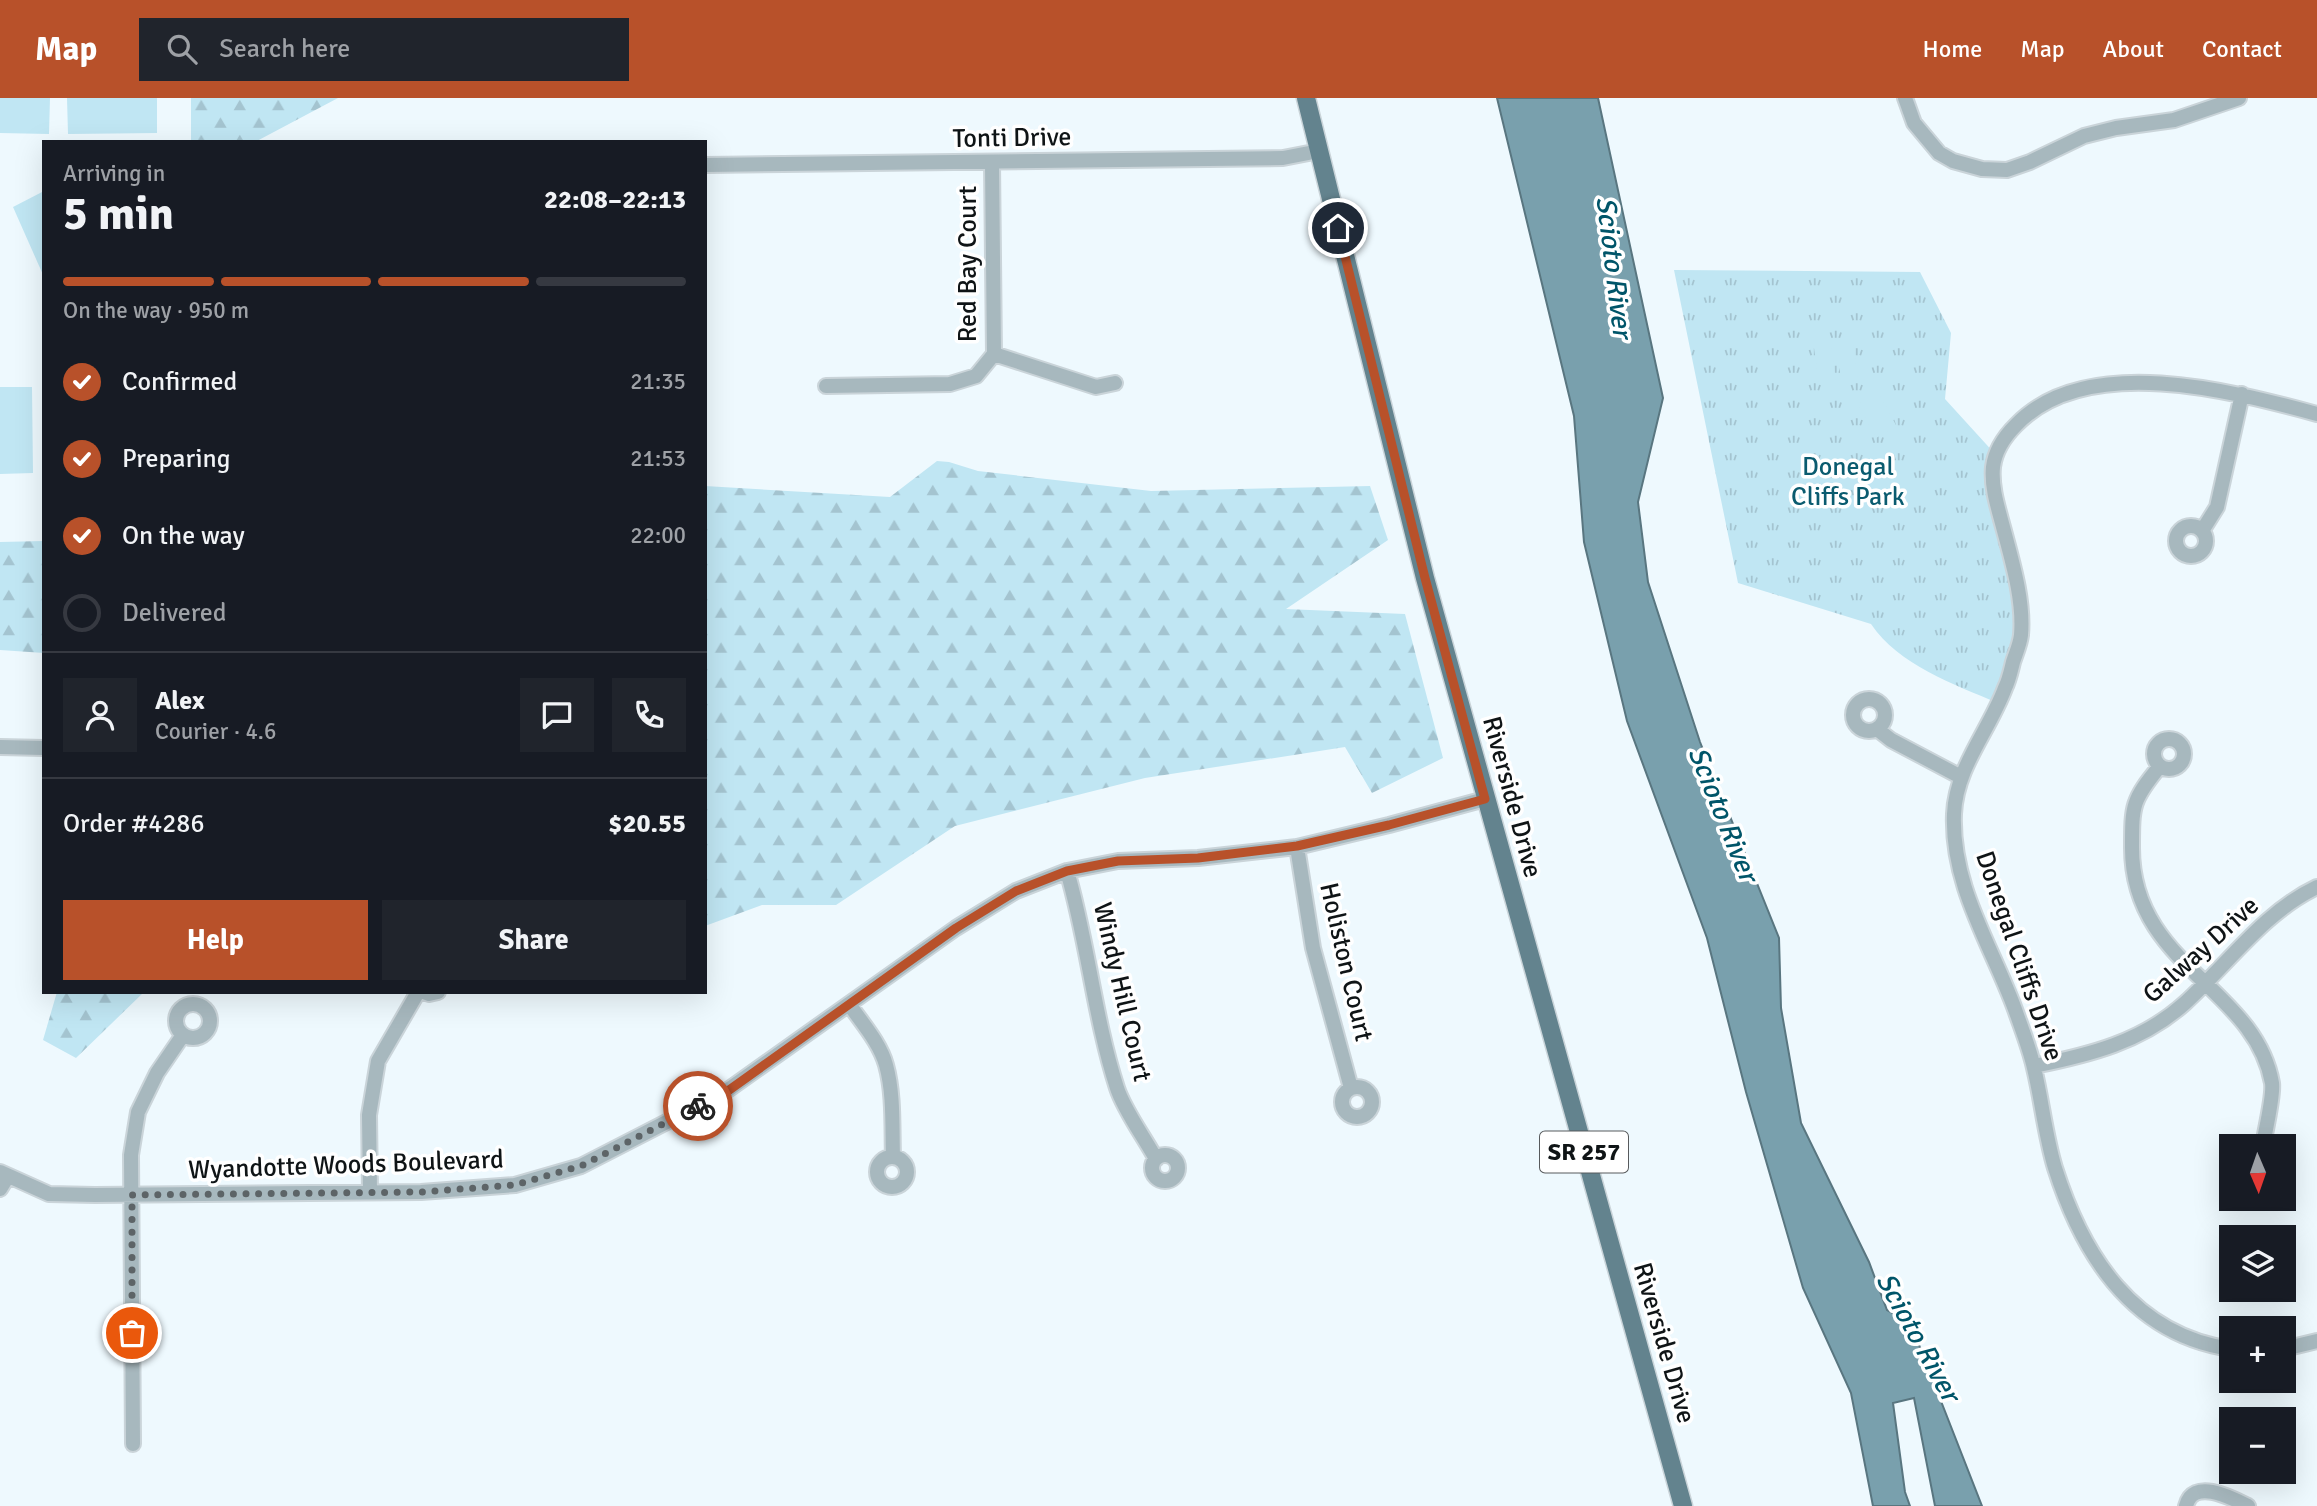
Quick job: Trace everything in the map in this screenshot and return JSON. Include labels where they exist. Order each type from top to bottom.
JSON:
[{"type":"main road","name":"Riverside Drive","points":[[1306,98],[1425,578],[1683,1506]]},
{"type":"street","points":[[1905,98],[1914,123],[1939,153],[1953,161],[1982,169],[2007,170],[2084,136],[2116,128],[2174,120],[2239,98]]},
{"type":"street","name":"Tonti Drive","points":[[707,165],[1283,158],[1319,151]]},
{"type":"street","name":"Red Bay Court","points":[[826,386],[950,384],[975,376],[994,354],[992,163]]},
{"type":"street","points":[[994,354],[1096,387],[1115,383]]},
{"type":"street","name":"Donegal Cliffs Drive","points":[[2219,1347],[2202,1343],[2163,1327],[2138,1308],[2110,1280],[2082,1235],[2056,1169],[2042,1115],[2034,1066],[2016,1011],[1965,892],[1954,835],[1954,811],[1961,777],[2005,689],[2021,636],[2018,580],[1995,497],[1993,464],[2000,445],[2023,418],[2051,400],[2079,389],[2146,381],[2242,394]]},
{"type":"street","points":[[2202,531],[2217,507],[2242,394],[2317,414]]},
{"type":"street","points":[[1877,729],[1891,740],[1961,777]]},
{"type":"street","points":[[0,747],[42,748]]},
{"type":"street","points":[[2160,766],[2133,805],[2132,863],[2139,896],[2154,927],[2181,961],[2246,1025],[2261,1053],[2273,1085],[2265,1134]]},
{"type":"street","name":"Wyandotte Woods Boulevard","points":[[3,1179],[49,1194],[132,1195],[421,1192],[515,1185],[581,1166],[725,1093],[956,928],[1016,891],[1067,871],[1118,861],[1198,858],[1297,846],[1485,799]]},
{"type":"street","name":"Holiston Court","points":[[1297,846],[1313,948],[1351,1088]]},
{"type":"street","name":"Windy Hill Court","points":[[1067,871],[1080,913],[1095,998],[1117,1090],[1156,1158]]},
{"type":"street","name":"Galway Drive","points":[[2034,1066],[2090,1055],[2138,1036],[2183,1005],[2269,919],[2304,893],[2317,887]]},
{"type":"street","points":[[370,1192],[369,1115],[378,1061],[417,994]]},
{"type":"street","points":[[849,1004],[871,1036],[885,1063],[890,1092],[893,1157]]},
{"type":"street","points":[[133,1444],[131,1154],[138,1112],[157,1073],[183,1035]]},
{"type":"street","points":[[2296,1346],[2317,1341]]},
{"type":"street","points":[[2186,1506],[2193,1494],[2204,1491],[2217,1492],[2248,1506]]},
{"type":"green space","points":[[0,98],[50,98],[49,134],[0,133]]},
{"type":"green space","points":[[67,98],[157,98],[157,133],[68,134]]},
{"type":"green space","points":[[191,98],[338,98],[259,140],[191,140]]},
{"type":"green space","points":[[42,192],[42,272],[13,207]]},
{"type":"green space","name":"Donegal Cliffs Park","points":[[1674,270],[1920,272],[1951,333],[1945,399],[1996,455],[2021,636],[1998,703],[1928,672],[1896,651],[1871,624],[1738,583]]},
{"type":"green space","points":[[1853,343],[1858,379],[1841,381],[1837,345]]},
{"type":"green space","points":[[1831,346],[1836,382],[1819,384],[1814,348]]},
{"type":"green space","points":[[0,387],[32,387],[33,473],[0,474]]},
{"type":"green space","points":[[1879,393],[1897,427],[1876,438],[1858,404]]},
{"type":"green space","points":[[937,461],[978,471],[1151,491],[1370,486],[1388,540],[1286,609],[1405,614],[1443,758],[1372,793],[1345,747],[1145,778],[955,826],[836,905],[762,905],[707,925],[707,486],[890,497]]},
{"type":"green space","points":[[42,541],[42,653],[0,650],[0,542]]},
{"type":"green space","points":[[56,994],[142,994],[76,1058],[43,1040]]},
{"type":"water","name":"Scioto River","points":[[1497,98],[1598,98],[1663,398],[1638,502],[1648,582],[1700,742],[1779,938],[1781,1008],[1801,1123],[1869,1262],[1887,1310],[1910,1322],[1982,1506],[1935,1506],[1914,1398],[1893,1403],[1905,1492],[1910,1506],[1873,1506],[1851,1393],[1803,1288],[1746,1092],[1707,938],[1627,721],[1584,542],[1574,416]]},
{"type":"way so far","points":[[132,1333],[132,1195],[421,1192],[515,1185],[581,1166],[698,1106]]},
{"type":"route","points":[[698,1106],[725,1093],[956,928],[1016,891],[1067,871],[1118,861],[1198,858],[1297,846],[1485,799],[1425,578],[1338,228]]}]
